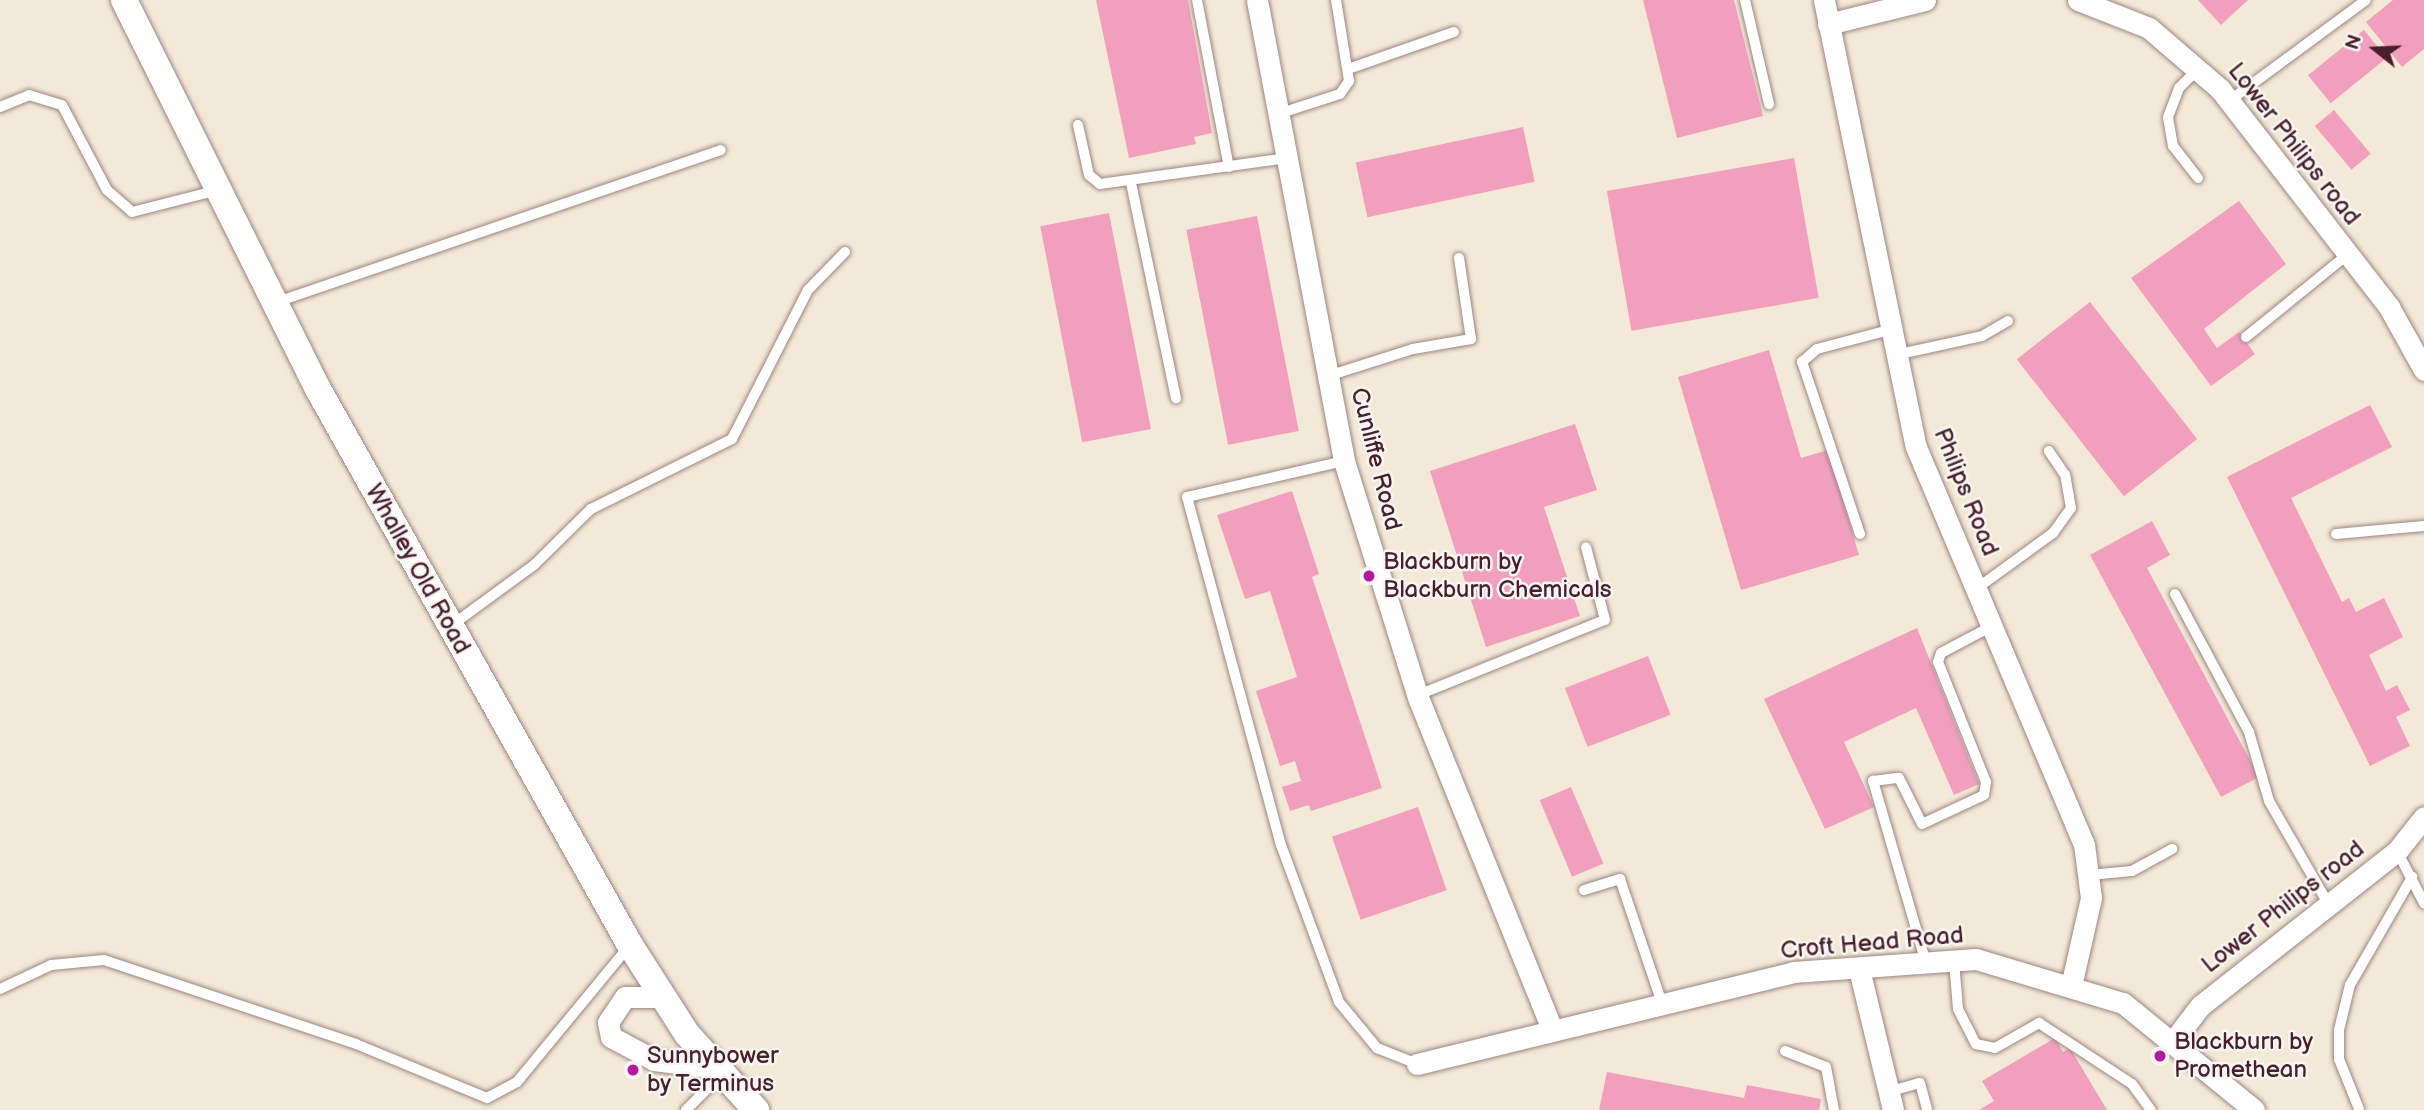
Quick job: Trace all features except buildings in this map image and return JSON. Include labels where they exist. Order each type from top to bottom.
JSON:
[{"type":"street","name":"Whalley Old Road","points":[[124,0],[277,302],[318,389],[630,945],[661,996],[719,1071],[756,1110]]},
{"type":"street","name":"Cunliffe Road","points":[[1257,0],[1344,461],[1418,695],[1552,1030]]},
{"type":"street","name":"Philips Road","points":[[1824,0],[1889,330],[1916,447],[2084,844],[2090,875],[2085,940],[2071,986]]},
{"type":"street","points":[[1828,24],[1925,0]]},
{"type":"street","name":"Lower Philips road","points":[[2078,0],[2118,6],[2199,68],[2230,101],[2389,307],[2424,370]]},
{"type":"street","name":"Lower Philips road","points":[[2175,1039],[2200,1006],[2397,851],[2424,817]]},
{"type":"street","name":"Croft Head Road","points":[[1417,1064],[1793,972],[1976,960],[2123,1003],[2175,1039],[2255,1110]]},
{"type":"street","points":[[1859,969],[1891,1101]]},
{"type":"street","points":[[661,996],[625,997],[608,1022],[611,1038],[654,1060],[719,1071]]},
{"type":"lane","points":[[1197,0],[1229,167]]},
{"type":"lane","points":[[1278,114],[1340,94],[1351,68],[1336,0]]},
{"type":"lane","points":[[1745,0],[1769,104]]},
{"type":"lane","points":[[2230,101],[2366,0]]},
{"type":"lane","points":[[1351,68],[1454,32]]},
{"type":"lane","points":[[2198,178],[2173,146],[2168,117],[2179,88],[2199,68]]},
{"type":"lane","points":[[0,107],[29,95],[62,105],[107,190],[132,212],[220,189]]},
{"type":"lane","points":[[1078,125],[1089,175],[1100,184],[1131,183],[1287,158]]},
{"type":"lane","points":[[277,302],[721,150]]},
{"type":"lane","points":[[1131,183],[1176,398]]},
{"type":"lane","points":[[450,627],[526,572],[592,509],[732,439],[808,290],[845,252]]},
{"type":"lane","points":[[2246,337],[2348,254]]},
{"type":"lane","points":[[1328,376],[1413,348],[1471,339],[1459,258]]},
{"type":"lane","points":[[1895,355],[1982,337],[2008,321]]},
{"type":"lane","points":[[1860,534],[1802,362],[1818,349],[1889,330]]},
{"type":"lane","points":[[1976,589],[2053,533],[2071,508],[2065,475],[2049,451]]},
{"type":"lane","points":[[1344,461],[1187,497],[1281,845],[1339,1002],[1377,1048],[1417,1064]]},
{"type":"lane","points":[[2336,534],[2424,526]]},
{"type":"lane","points":[[1418,695],[1605,620],[1586,547]]},
{"type":"lane","points":[[2175,594],[2249,732],[2269,801],[2328,903]]},
{"type":"lane","points":[[1926,964],[1873,781],[1899,778],[1922,824],[1984,795],[1986,782],[1938,662],[1941,653],[1992,626]]},
{"type":"lane","points":[[2090,875],[2132,871],[2172,849]]},
{"type":"lane","points":[[2397,851],[2424,903]]},
{"type":"lane","points":[[2359,1110],[2339,1059],[2339,1030],[2350,985],[2412,877]]},
{"type":"lane","points":[[1584,890],[1619,879],[1662,1003]]},
{"type":"lane","points":[[0,989],[51,965],[104,960],[356,1044],[487,1098],[517,1082],[630,945]]},
{"type":"lane","points":[[1954,961],[1958,1009],[1976,1044],[1995,1048],[2039,1023],[2133,1084],[2151,1110]]},
{"type":"lane","points":[[1785,1051],[1826,1067],[1834,1110]]},
{"type":"lane","points":[[686,1110],[719,1071]]},
{"type":"lane","points":[[1891,1101],[1920,1083],[1927,1110]]},
{"type":"place","name":"Blackburn by Blackburn Chemicals","points":[[1369,576]]},
{"type":"place","name":"Blackburn by Promethean","points":[[2160,1056]]},
{"type":"place","name":"Sunnybower by Terminus","points":[[633,1070]]}]
